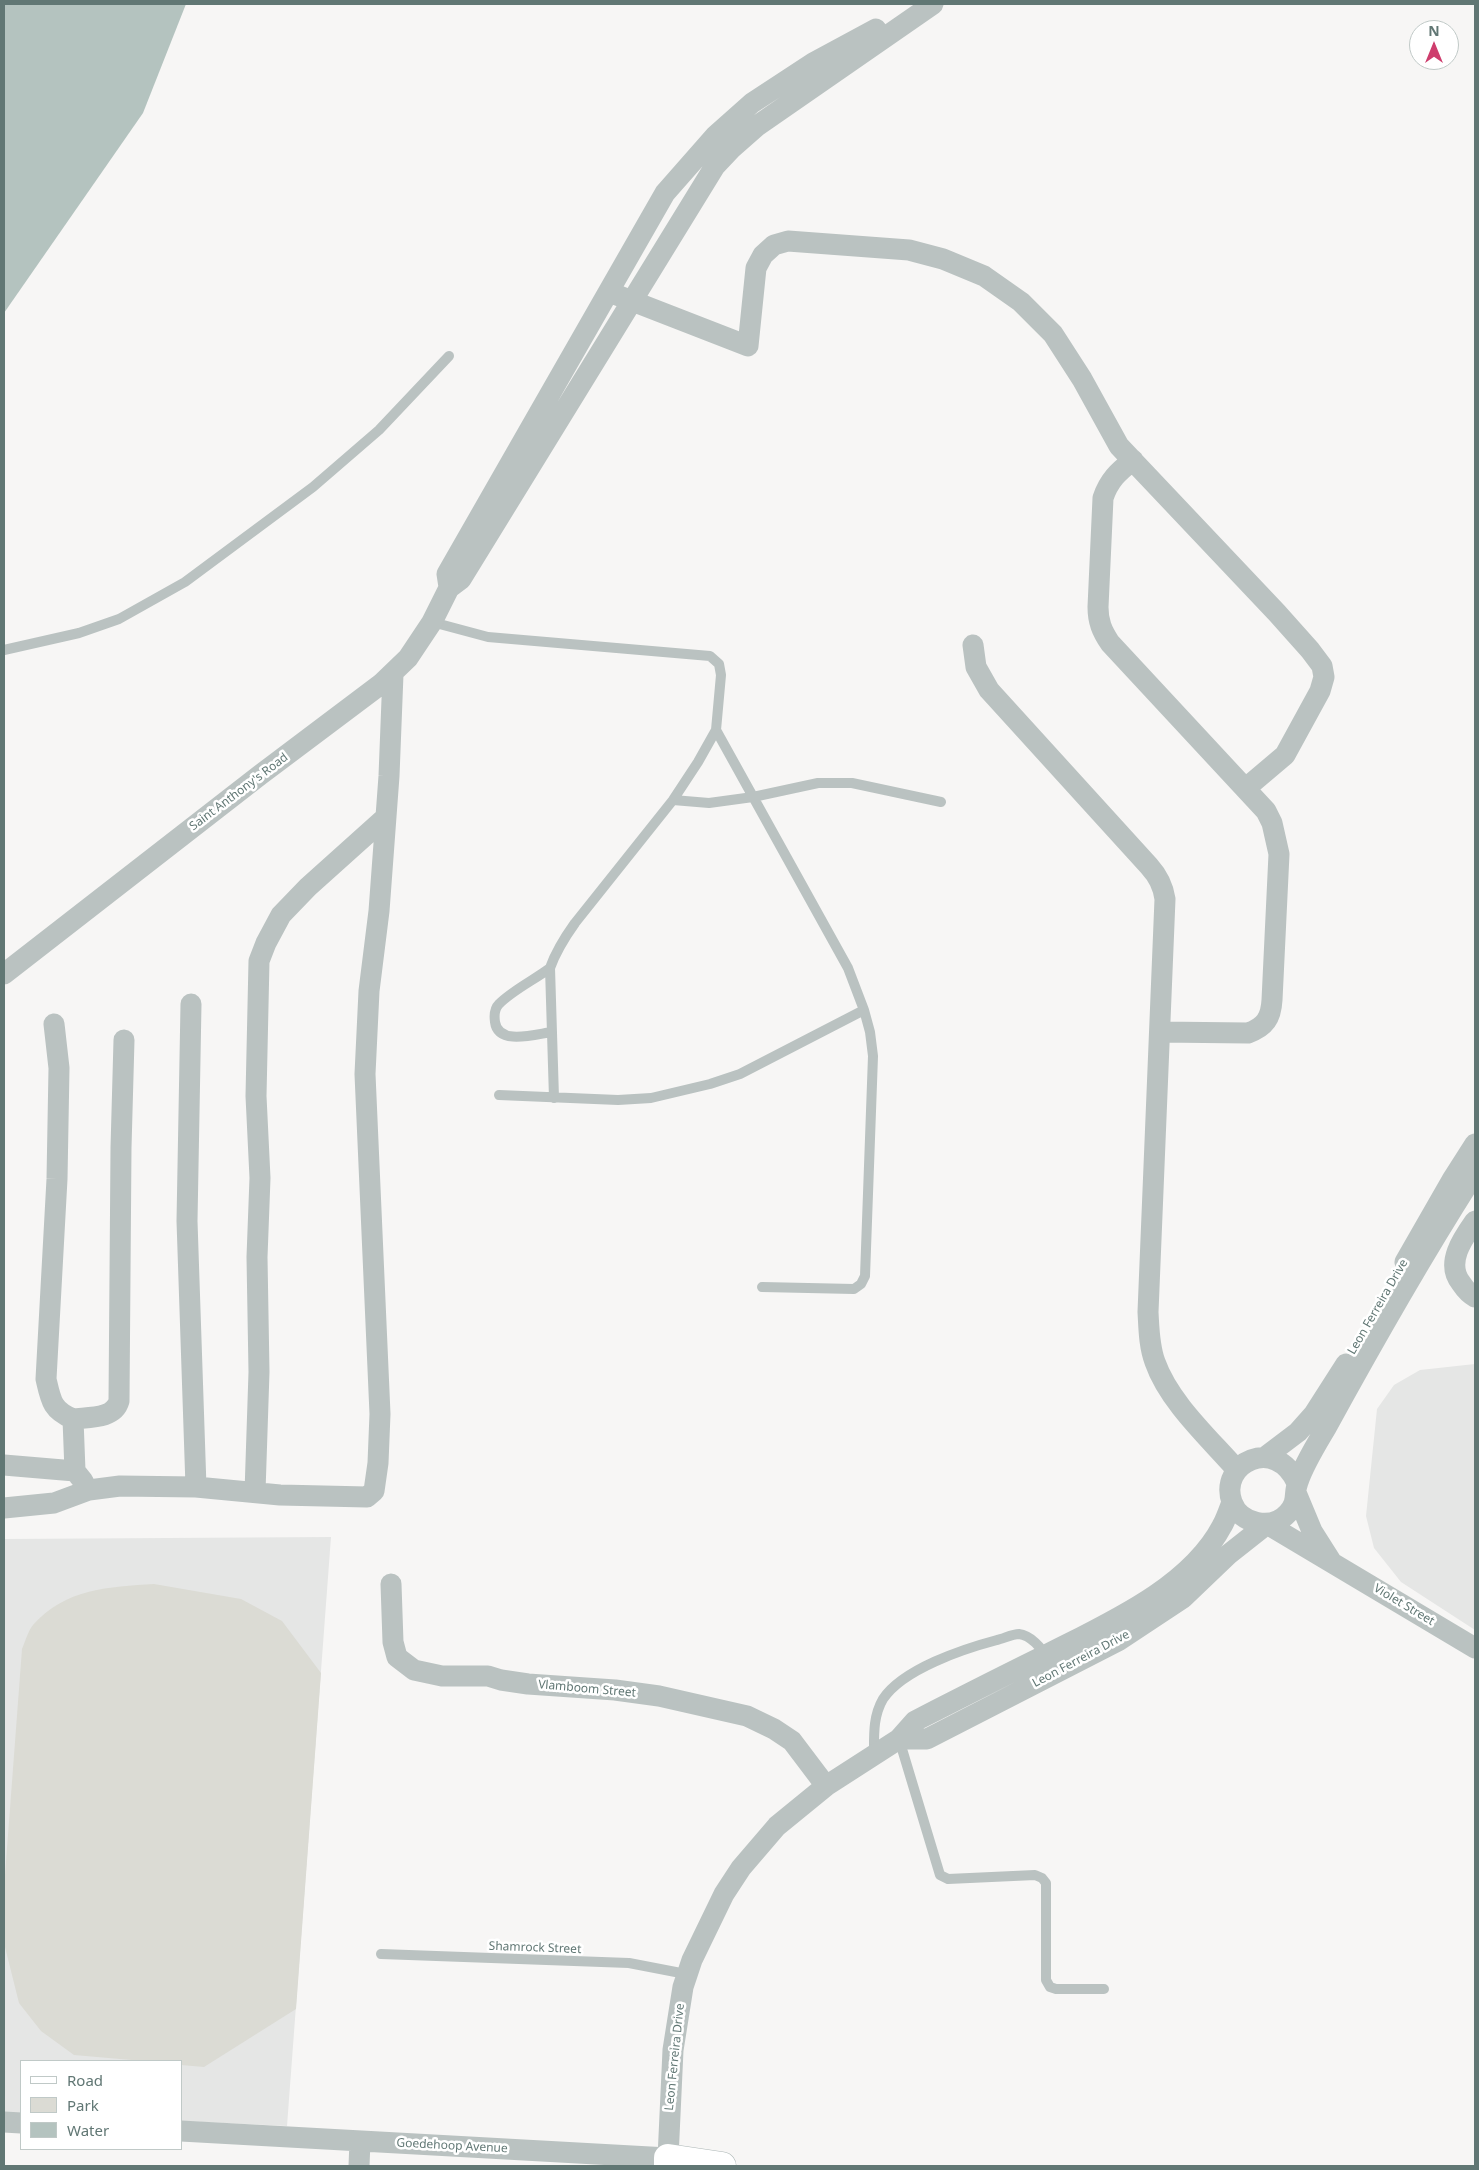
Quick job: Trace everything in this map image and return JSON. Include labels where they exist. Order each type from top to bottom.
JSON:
[{"type":"street","points":[[922,4],[813,63],[752,103],[716,136],[665,193],[447,574],[449,588],[461,579],[715,166],[764,120],[933,4]]},
{"type":"street","points":[[609,292],[748,346],[756,268],[764,254],[774,245],[788,241],[899,249],[943,258],[984,276],[1021,302],[1053,334],[1082,380],[1119,446],[1284,620],[1322,666],[1324,677],[1320,691],[1285,755],[1246,788]]},
{"type":"street","points":[[1133,460],[1114,475],[1107,486],[1103,498],[1098,620],[1110,643],[1266,811],[1272,823],[1278,846],[1272,1010],[1261,1028],[1248,1033],[1160,1032]]},
{"type":"street","name":"Saint Anthony's Road","points":[[4,974],[393,674],[408,658],[432,622],[449,588]]},
{"type":"street","points":[[973,646],[976,667],[980,678],[1153,870],[1163,886],[1166,899],[1148,1312],[1150,1340],[1155,1361],[1164,1383],[1177,1401],[1237,1470]]},
{"type":"street","points":[[4,1508],[54,1503],[89,1490],[120,1486],[196,1487],[280,1495],[367,1497],[374,1490],[378,1463],[380,1414],[365,1074],[369,991],[386,817],[393,674]]},
{"type":"street","points":[[255,1492],[259,1372],[257,1257],[260,1178],[256,1096],[258,961],[281,915],[308,887],[386,817]]},
{"type":"street","points":[[191,1004],[187,1221],[196,1487]]},
{"type":"street","points":[[54,1024],[58,1054],[59,1086],[57,1179],[46,1380],[50,1396],[57,1410],[73,1419],[106,1415],[114,1412],[119,1400],[124,1040]]},
{"type":"street","name":"Leon Ferreira Drive","points":[[1265,1457],[1298,1432],[1323,1401],[1475,1144]]},
{"type":"street","name":"Leon Ferreira Drive","points":[[1297,1489],[1378,1337],[1475,1173]]},
{"type":"street","points":[[1475,1221],[1458,1250],[1455,1259],[1457,1279],[1475,1297]]},
{"type":"street","points":[[73,1419],[75,1471],[89,1490]]},
{"type":"street","points":[[1297,1489],[1294,1505],[1287,1515],[1278,1521],[1267,1524],[1256,1523],[1245,1518],[1237,1511],[1232,1502],[1230,1491],[1232,1480],[1237,1470],[1249,1461],[1265,1457],[1276,1459],[1285,1464],[1292,1473],[1312,1531],[1332,1563]]},
{"type":"street","points":[[4,1465],[75,1471]]},
{"type":"street","name":"Leon Ferreira Drive","points":[[668,2162],[675,2031],[686,1974],[708,1925],[741,1868],[778,1826],[826,1786],[899,1739],[915,1721],[1115,1620],[1163,1589],[1192,1564],[1211,1543],[1222,1526],[1232,1502]]},
{"type":"street","name":"Leon Ferreira Drive","points":[[899,1739],[927,1739],[1118,1642],[1182,1598],[1229,1554],[1267,1524]]},
{"type":"street","name":"Violet Street","points":[[1267,1524],[1475,1648]]},
{"type":"street","name":"Vlamboom Street","points":[[391,1584],[393,1642],[398,1657],[414,1670],[442,1676],[488,1676],[528,1684],[615,1690],[668,1698],[747,1716],[774,1729],[792,1741],[826,1786]]},
{"type":"street","points":[[4,2122],[20,2123]]},
{"type":"street","name":"Goedehoop Avenue","points":[[182,2132],[360,2141],[722,2166]]},
{"type":"street","points":[[359,2166],[360,2141]]},
{"type":"lane","points":[[4,650],[60,638],[118,619],[185,582],[313,487],[379,430],[449,356]]},
{"type":"lane","points":[[432,622],[488,636],[710,656],[719,664],[721,675],[716,730],[673,800],[575,923],[562,942],[550,968],[554,1098]]},
{"type":"lane","points":[[716,730],[848,968],[864,1010],[870,1032],[873,1056],[865,1276],[861,1284],[854,1289],[762,1287]]},
{"type":"lane","points":[[673,800],[709,803],[753,797],[818,783],[852,783],[941,802]]},
{"type":"lane","points":[[550,968],[498,1005],[494,1014],[495,1028],[503,1035],[514,1037],[552,1032]]},
{"type":"lane","points":[[499,1095],[618,1100],[650,1098],[710,1084],[740,1074],[864,1010]]},
{"type":"lane","points":[[874,1755],[874,1722],[878,1709],[885,1697],[905,1678],[955,1652],[1018,1634],[1030,1638],[1046,1655],[1055,1674]]},
{"type":"lane","points":[[899,1739],[940,1875],[948,1879],[1035,1875],[1042,1878],[1046,1883],[1046,1980],[1050,1987],[1056,1989],[1104,1989]]},
{"type":"lane","name":"Shamrock Street","points":[[381,1954],[629,1964],[686,1974]]},
{"type":"shaded area","points":[[1475,1364],[1475,1630],[1401,1582],[1374,1548],[1366,1516],[1377,1409],[1394,1385],[1420,1370]]},
{"type":"shaded area","points":[[331,1537],[287,2126],[182,2121],[182,2060],[20,2060],[20,2115],[4,2114],[4,1539]]},
{"type":"green space","points":[[154,1584],[241,1599],[282,1621],[321,1673],[296,2009],[204,2067],[182,2065],[182,2060],[132,2060],[74,2055],[41,2031],[19,2003],[4,1943],[4,1888],[22,1649],[33,1625],[59,1603],[89,1592],[121,1586]]},
{"type":"water","points":[[4,4],[186,4],[143,113],[4,313]]}]
